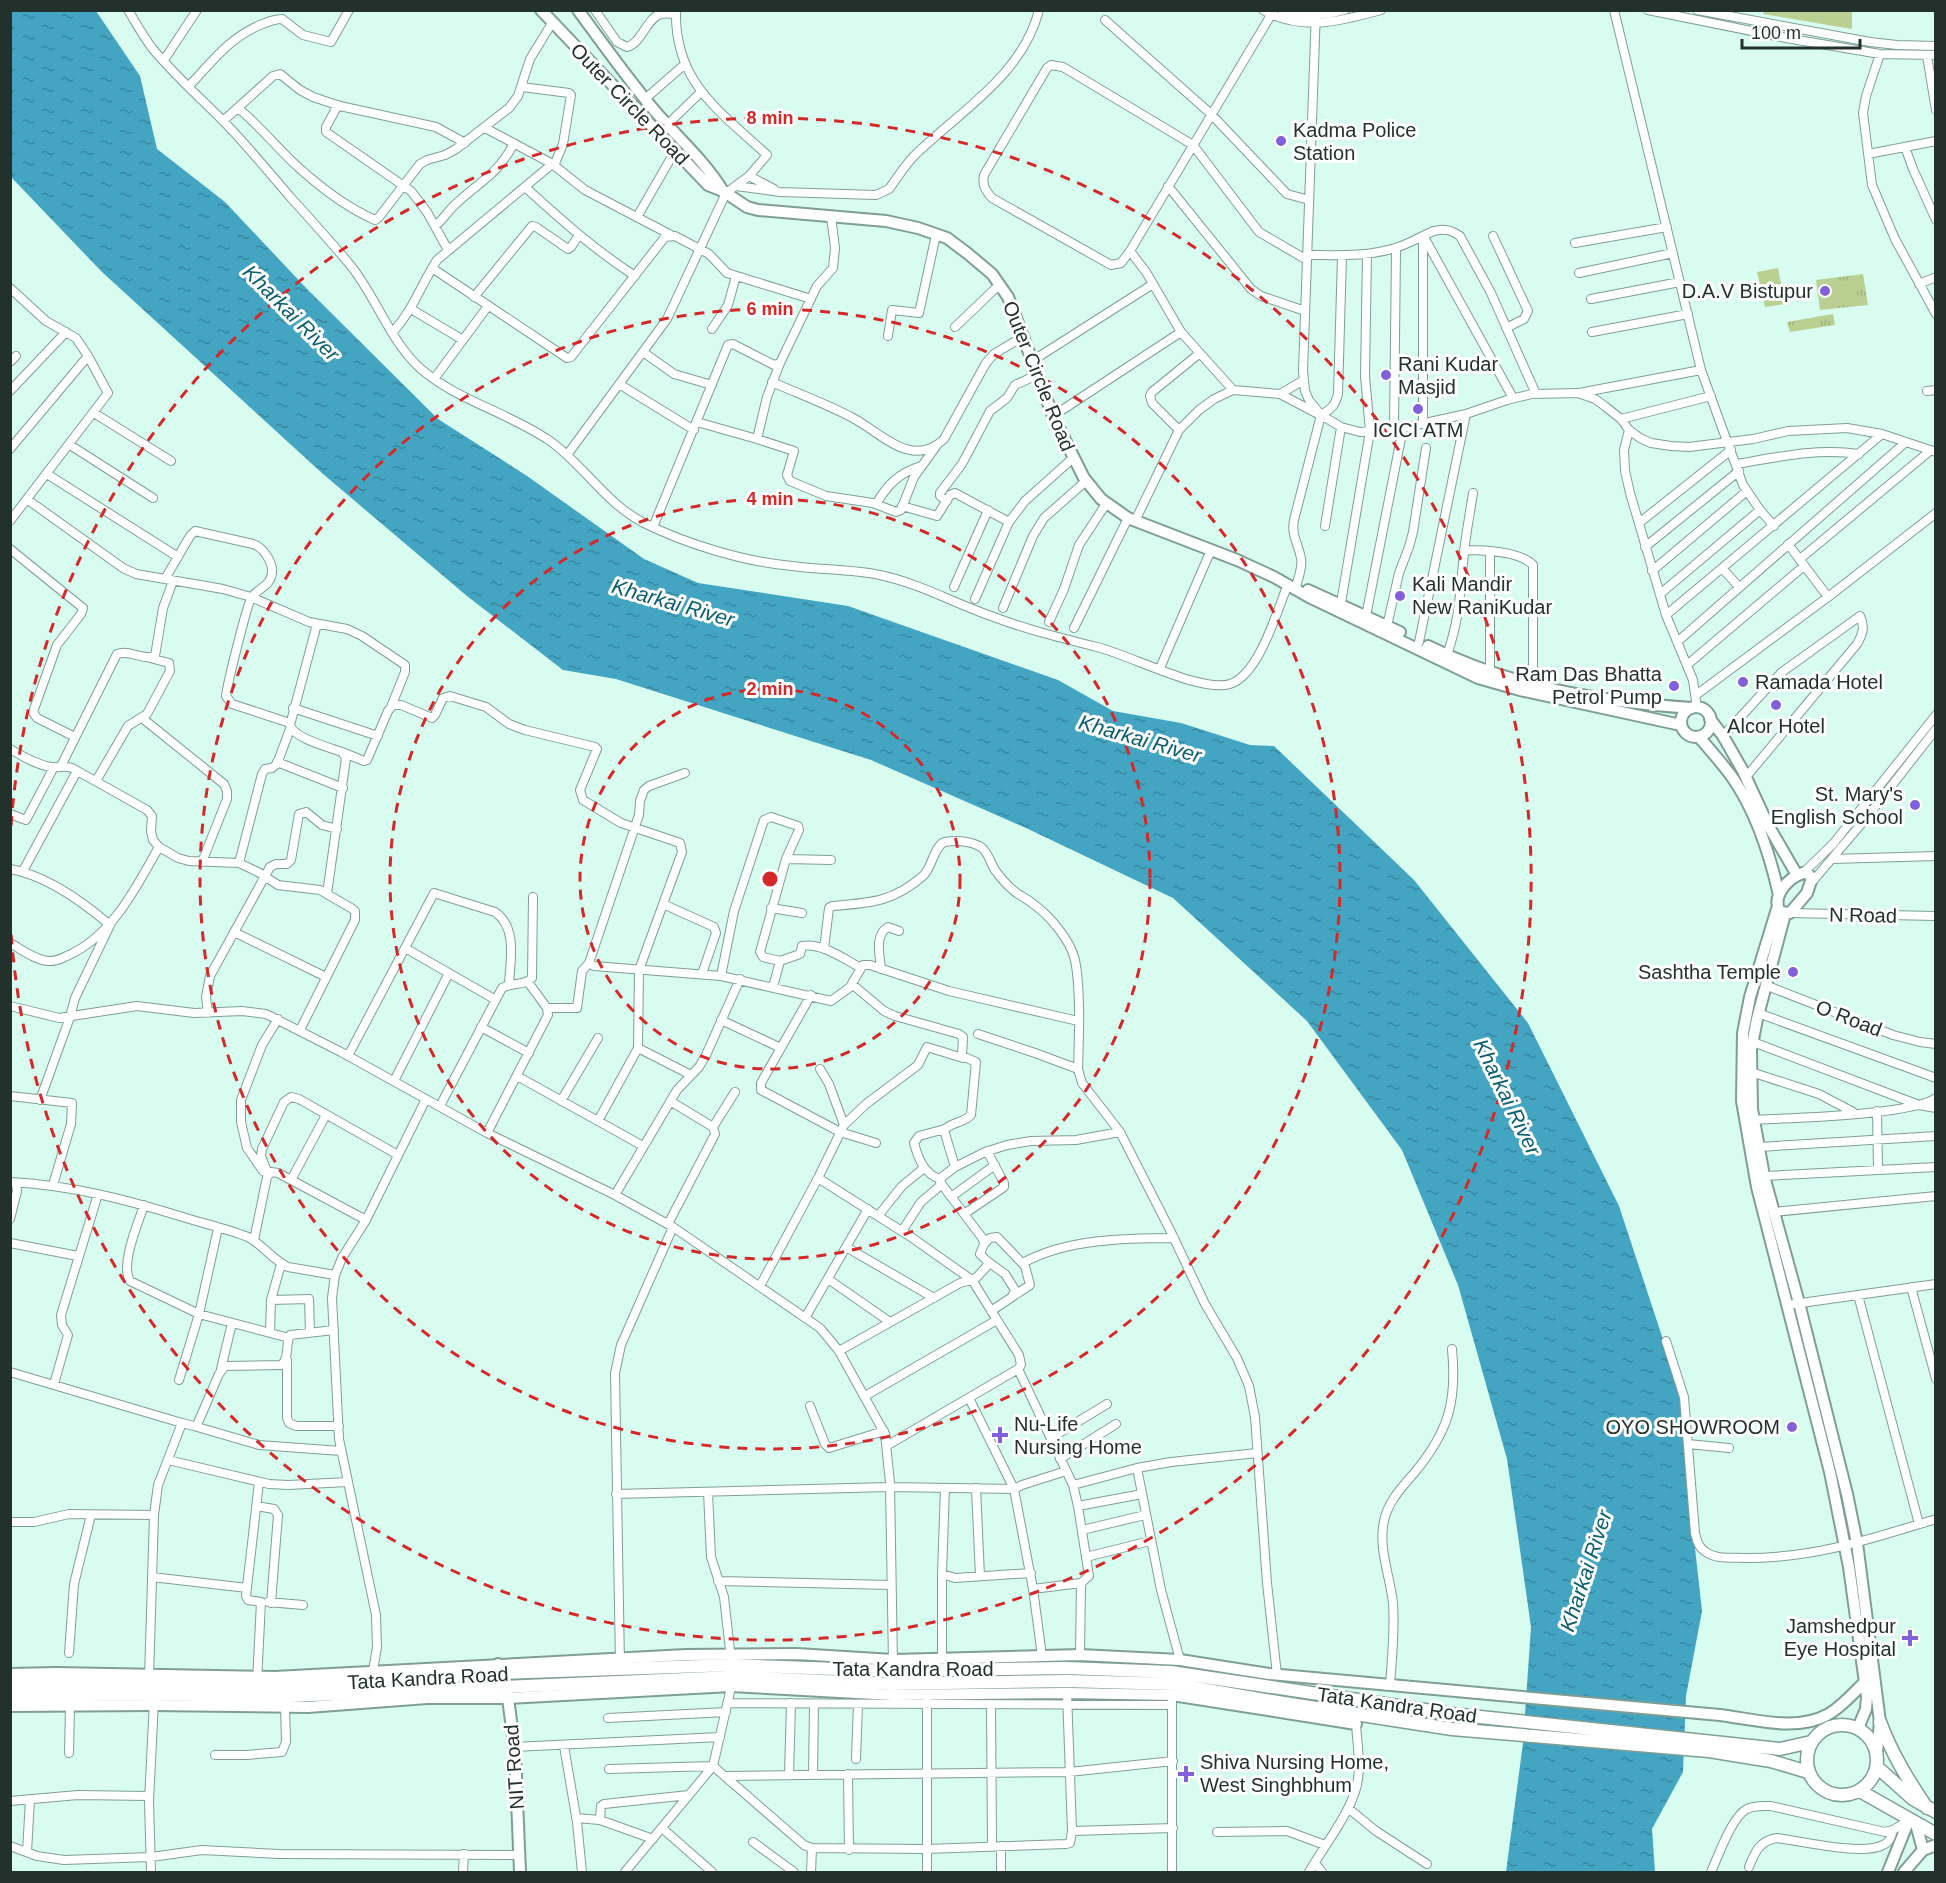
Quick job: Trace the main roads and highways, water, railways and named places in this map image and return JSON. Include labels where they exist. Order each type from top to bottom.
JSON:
[{"type":"main road","name":"Outer Circle Road","points":[[541,10],[708,185],[747,207],[758,210],[886,220],[947,238],[968,253],[992,274],[1008,297],[1053,416],[1072,458],[1086,481],[1106,504],[1131,520],[1211,550],[1292,585],[1309,597],[1478,678],[1681,725]]},
{"type":"main road","name":"Outer Circle Road","points":[[578,10],[645,99],[716,179],[724,192]]},
{"type":"main road","points":[[1292,585],[1341,603],[1447,656],[1490,674],[1622,703],[1694,708],[1707,713],[1746,777],[1768,825],[1800,874]]},
{"type":"main road","points":[[1694,708],[1683,715],[1681,725],[1688,735],[1699,737],[1732,776],[1740,790],[1756,822],[1772,866],[1784,912],[1758,1013],[1753,1042],[1751,1072],[1754,1120],[1764,1176],[1799,1303],[1857,1543],[1880,1722],[1877,1767],[1871,1781],[1860,1791],[1845,1795],[1830,1793],[1816,1785],[1808,1772],[1807,1756],[1811,1742],[1821,1731],[1833,1725],[1858,1728],[1873,1742],[1877,1752]]},
{"type":"main road","points":[[1699,737],[1706,733],[1710,726],[1710,719]]},
{"type":"main road","points":[[1779,895],[1789,880],[1800,874],[1810,875],[1812,882],[1803,900],[1784,912],[1750,996],[1743,1033],[1742,1101],[1757,1187],[1830,1472],[1845,1545],[1866,1681],[1866,1709],[1858,1728]]},
{"type":"main road","points":[[893,1666],[942,1659],[1080,1655],[1180,1660],[1277,1675],[1720,1715],[1779,1723],[1808,1723],[1828,1715],[1866,1681]]},
{"type":"main road","name":"Tata Kandra Road","points":[[10,1696],[151,1690],[177,1679],[257,1681],[686,1660],[732,1671],[891,1684],[1066,1681],[1172,1684],[1356,1719],[1452,1729],[1780,1749],[1811,1742]]},
{"type":"main road","name":"Tata Kandra Road","points":[[10,1684],[267,1697],[506,1693],[732,1671],[893,1666],[1066,1668],[1171,1672],[1452,1714],[1711,1746]]},
{"type":"main road","points":[[257,1681],[275,1677],[373,1671],[499,1668]]},
{"type":"main road","name":"NIT Road","points":[[499,1668],[506,1693],[514,1747],[520,1872]]},
{"type":"main road","points":[[732,1671],[927,1699],[1172,1700],[1356,1719]]},
{"type":"main road","points":[[10,1674],[308,1707],[506,1693]]},
{"type":"main road","points":[[10,1706],[70,1706],[151,1690]]},
{"type":"main road","points":[[1880,1722],[1902,1772],[1928,1808]]},
{"type":"main road","points":[[1711,1746],[1808,1772]]},
{"type":"main road","points":[[1877,1767],[1902,1791],[1928,1808]]},
{"type":"main road","points":[[1860,1791],[1935,1834]]},
{"type":"main road","points":[[1888,1872],[1913,1822],[1928,1808]]},
{"type":"main road","points":[[1913,1822],[1923,1850]]},
{"type":"main road","points":[[1904,1872],[1923,1850],[1935,1845]]},
{"type":"water","name":"Kharkai River","points":[[11,11],[96,11],[140,76],[157,149],[225,202],[307,289],[438,419],[527,476],[644,559],[698,583],[848,606],[1058,680],[1113,711],[1181,723],[1250,745],[1274,746],[1414,880],[1528,1023],[1619,1206],[1682,1397],[1702,1611],[1686,1696],[1683,1772],[1652,1829],[1655,1872],[1506,1872],[1523,1743],[1531,1627],[1507,1459],[1458,1285],[1402,1150],[1307,1021],[1173,898],[1026,828],[871,760],[616,679],[563,670],[467,596],[323,474],[102,272],[11,177]]},
{"type":"place","name":"Kadma Police Station","points":[[1281,141]]},
{"type":"place","name":"D.A.V Bistupur","points":[[1825,291]]},
{"type":"place","name":"Rani Kudar Masjid","points":[[1386,375]]},
{"type":"place","name":"ICICI ATM","points":[[1418,409]]},
{"type":"place","name":"Kali Mandir New RaniKudar","points":[[1400,596]]},
{"type":"place","name":"Ramada Hotel","points":[[1743,682]]},
{"type":"place","name":"Ram Das Bhatta Petrol Pump","points":[[1674,686]]},
{"type":"place","name":"Alcor Hotel","points":[[1776,705]]},
{"type":"place","name":"St. Mary's English School","points":[[1915,805]]},
{"type":"place","name":"Sashtha Temple","points":[[1793,972]]},
{"type":"place","name":"OYO SHOWROOM","points":[[1792,1427]]},
{"type":"place","name":"Nu-Life Nursing Home","points":[[1000,1435]]},
{"type":"place","name":"Jamshedpur Eye Hospital","points":[[1910,1638]]},
{"type":"place","name":"Shiva Nursing Home, West Singhbhum","points":[[1186,1774]]}]
